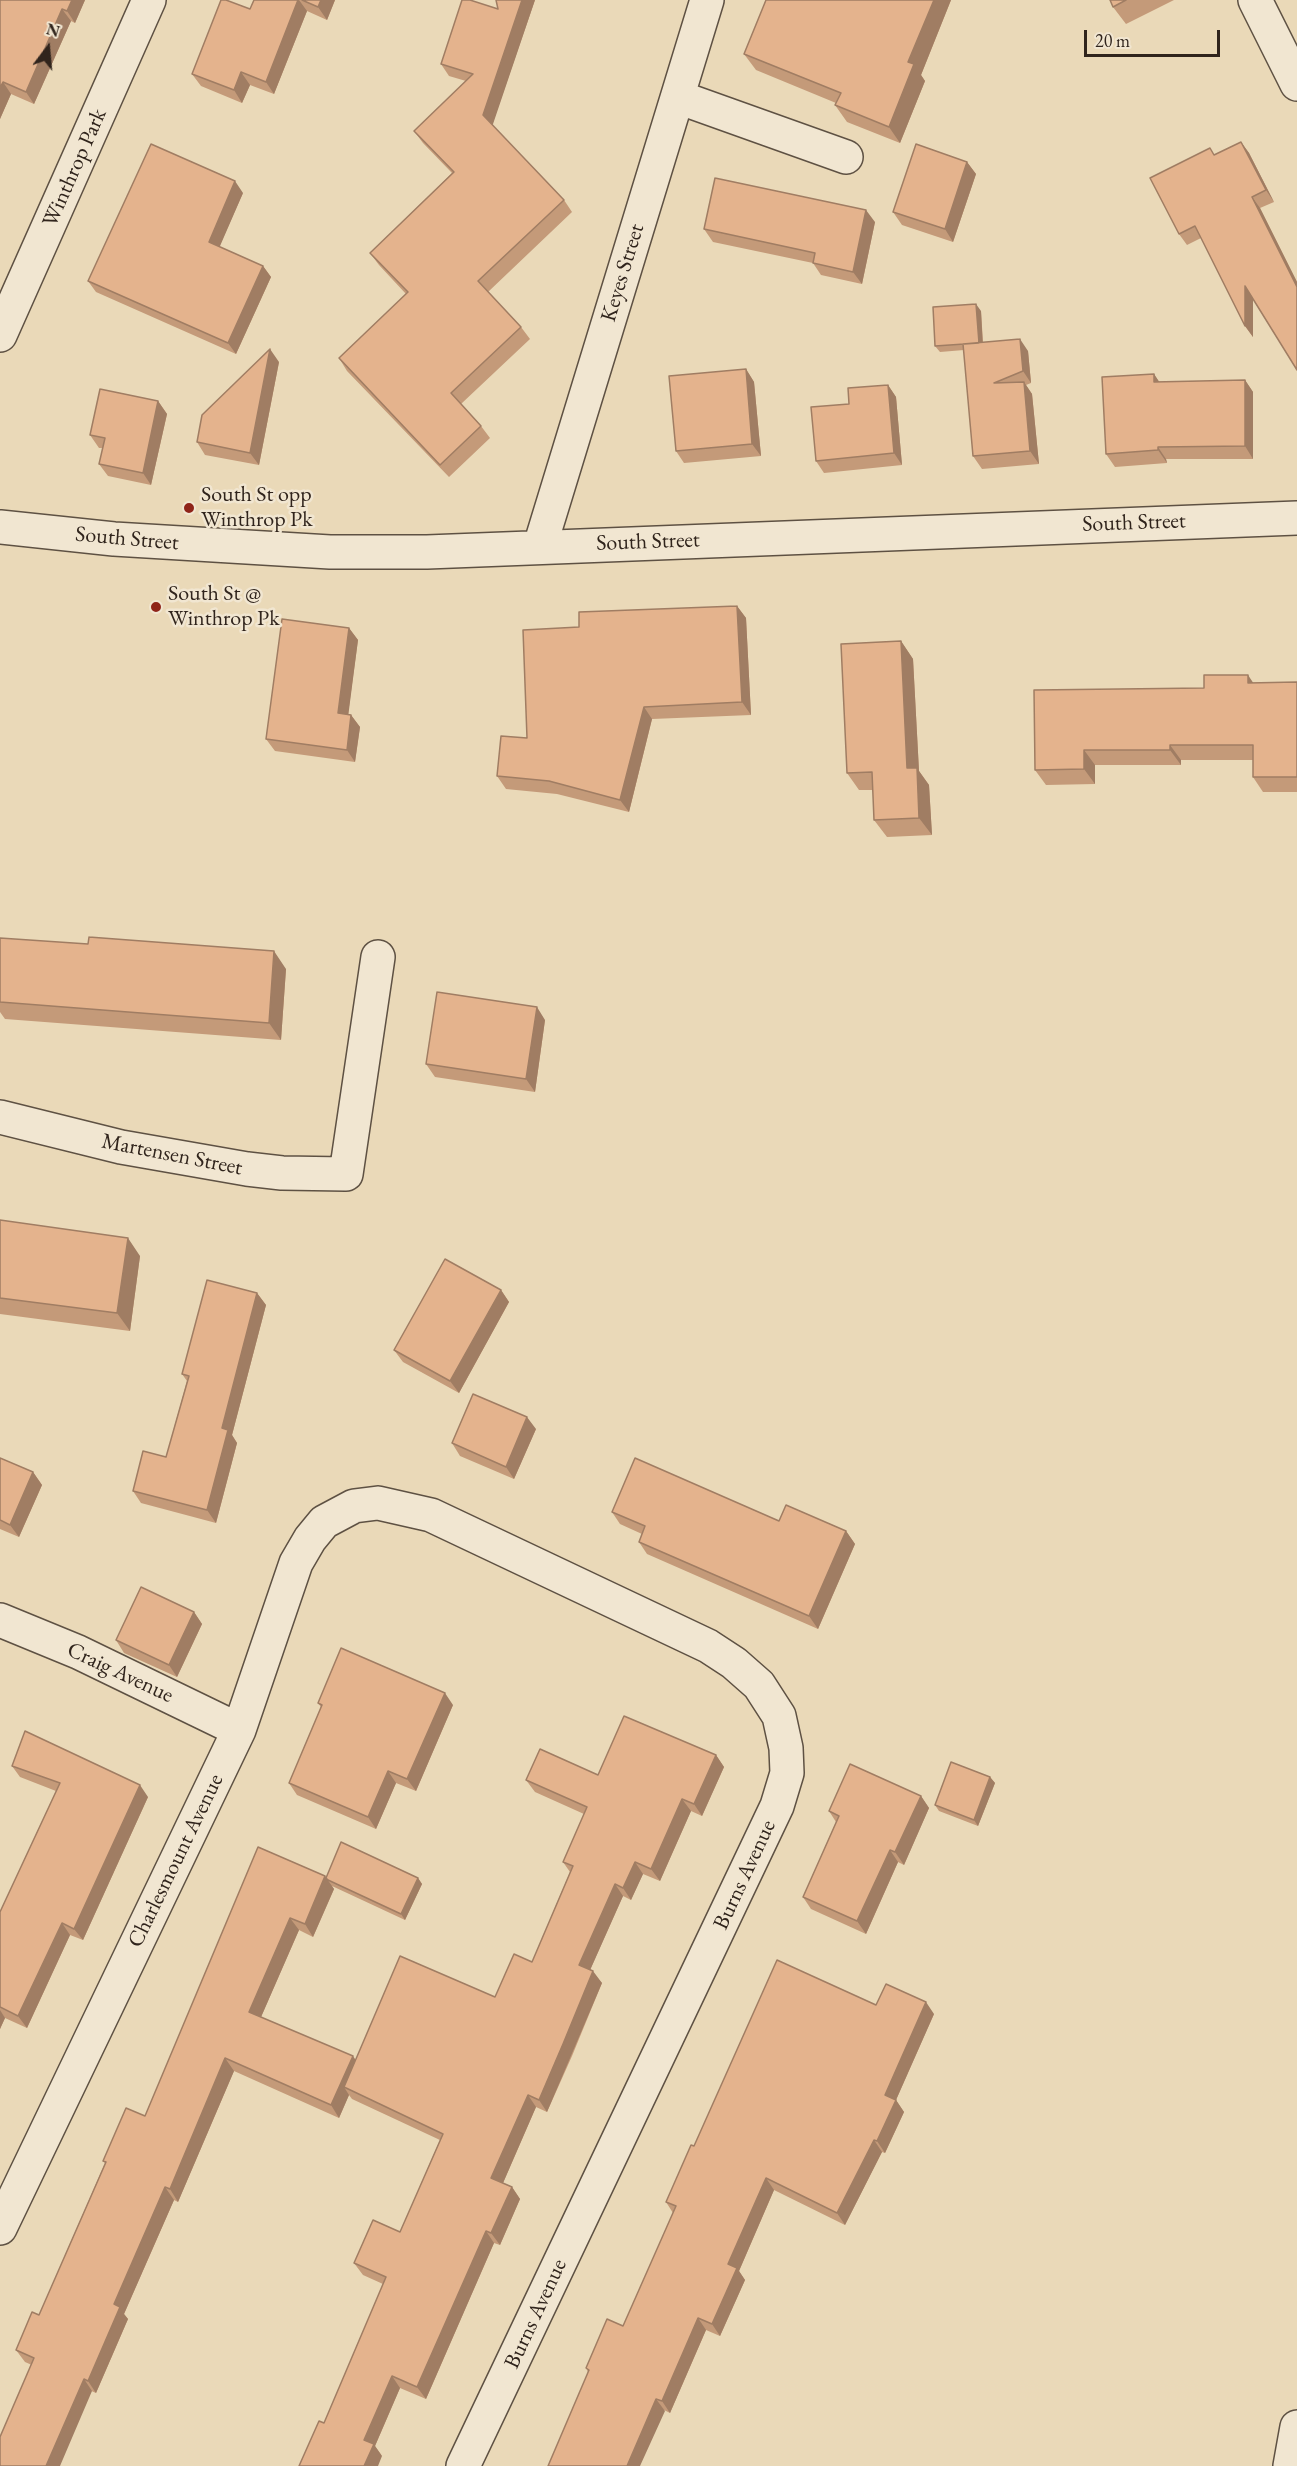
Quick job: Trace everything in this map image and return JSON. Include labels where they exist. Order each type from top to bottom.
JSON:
[{"type":"street","name":"Winthrop Park","points":[[0,335],[149,0]]},
{"type":"street","name":"Keyes Street","points":[[540,546],[707,0]]},
{"type":"street","points":[[1255,0],[1297,84]]},
{"type":"street","points":[[678,97],[846,157]]},
{"type":"street","name":"South Street","points":[[0,527],[114,539],[330,552],[426,552],[1297,518]]},
{"type":"street","name":"Martensen Street","points":[[0,1117],[121,1147],[247,1169],[346,1174],[378,957]]},
{"type":"street","name":"Burns Avenue","points":[[354,1506],[378,1503],[431,1515],[708,1646],[734,1663],[759,1685],[779,1716],[786,1748],[787,1773],[777,1806],[463,2466]]},
{"type":"street","name":"Charlesmount Avenue","points":[[4,2209],[239,1730],[296,1563],[310,1539],[324,1522],[354,1506]]},
{"type":"street","name":"Craig Avenue","points":[[0,1620],[78,1652],[239,1730]]},
{"type":"street","points":[[1290,2466],[1297,2427]]},
{"type":"building","points":[[0,0],[72,0],[67,11],[62,9],[26,92],[3,82],[0,88]]},
{"type":"building","points":[[221,0],[250,9],[254,0],[298,0],[266,82],[241,72],[234,90],[192,74]]},
{"type":"building","points":[[302,0],[321,0],[318,7]]},
{"type":"building","points":[[462,0],[470,0],[498,9],[496,0],[522,0],[483,115],[564,200],[478,281],[521,327],[451,393],[481,426],[440,465],[339,358],[408,292],[370,253],[454,172],[414,131],[473,74],[441,64]]},
{"type":"building","points":[[766,0],[934,0],[908,62],[914,64],[889,127],[835,105],[841,93],[744,54]]},
{"type":"building","points":[[1110,0],[1126,0],[1113,7]]},
{"type":"building","points":[[1241,142],[1266,190],[1252,197],[1297,287],[1297,370],[1245,286],[1245,326],[1195,226],[1179,234],[1150,178],[1210,148],[1214,155]]},
{"type":"building","points":[[151,144],[235,181],[209,242],[263,266],[228,343],[88,281]]},
{"type":"building","points":[[916,144],[967,162],[945,229],[893,212]]},
{"type":"building","points":[[715,178],[866,210],[853,272],[813,263],[815,253],[704,229]]},
{"type":"building","points":[[976,304],[979,343],[935,346],[933,307]]},
{"type":"building","points":[[1020,339],[1023,371],[994,383],[1024,382],[1030,451],[973,456],[963,344]]},
{"type":"building","points":[[270,349],[250,453],[197,442],[202,415]]},
{"type":"building","points":[[746,369],[752,444],[676,451],[669,376]]},
{"type":"building","points":[[1154,374],[1154,382],[1245,380],[1245,446],[1158,447],[1158,450],[1106,454],[1102,377]]},
{"type":"building","points":[[888,385],[894,453],[816,461],[811,407],[849,404],[848,388]]},
{"type":"building","points":[[100,389],[158,401],[143,473],[99,464],[105,438],[90,435]]},
{"type":"building","points":[[737,606],[742,702],[644,707],[620,800],[549,781],[497,776],[501,736],[527,738],[523,630],[579,627],[579,612]]},
{"type":"building","points":[[282,619],[349,628],[338,713],[351,715],[347,750],[266,739]]},
{"type":"building","points":[[901,641],[907,768],[917,768],[919,818],[874,820],[872,772],[847,773],[841,644]]},
{"type":"building","points":[[1204,675],[1248,675],[1248,683],[1297,682],[1297,777],[1253,777],[1253,745],[1170,745],[1170,750],[1084,750],[1084,769],[1035,770],[1034,690],[1204,688]]},
{"type":"building","points":[[89,937],[274,951],[269,1023],[0,1002],[0,938],[88,944]]},
{"type":"building","points":[[437,992],[537,1007],[526,1079],[426,1064]]},
{"type":"building","points":[[0,1220],[128,1238],[117,1313],[0,1298]]},
{"type":"building","points":[[445,1259],[501,1290],[450,1381],[394,1350]]},
{"type":"building","points":[[207,1280],[257,1293],[222,1428],[228,1430],[207,1510],[133,1491],[143,1451],[166,1457],[189,1376],[182,1374]]},
{"type":"building","points":[[473,1394],[527,1417],[506,1467],[452,1443]]},
{"type":"building","points":[[0,1458],[33,1472],[10,1525],[0,1520]]},
{"type":"building","points":[[635,1458],[779,1521],[786,1505],[846,1531],[809,1616],[639,1542],[645,1526],[612,1512]]},
{"type":"building","points":[[141,1587],[194,1612],[169,1665],[116,1640]]},
{"type":"building","points":[[341,1648],[445,1693],[407,1779],[388,1771],[368,1817],[289,1783],[322,1705],[318,1703]]},
{"type":"building","points":[[624,1716],[716,1755],[694,1804],[682,1799],[651,1869],[635,1862],[623,1888],[615,1884],[579,1965],[593,1971],[563,2044],[539,2100],[528,2095],[491,2178],[512,2187],[491,2233],[486,2231],[417,2387],[392,2376],[364,2440],[374,2444],[364,2466],[299,2466],[319,2421],[324,2423],[386,2277],[354,2263],[373,2220],[400,2232],[443,2134],[344,2087],[400,1956],[495,1997],[514,1954],[532,1962],[573,1866],[563,1862],[587,1807],[526,1780],[540,1749],[598,1775]]},
{"type":"building","points":[[25,1731],[140,1785],[74,1929],[62,1923],[18,2016],[0,2007],[0,1912],[60,1783],[12,1766]]},
{"type":"building","points":[[951,1762],[990,1777],[974,1820],[935,1805]]},
{"type":"building","points":[[850,1764],[921,1796],[895,1852],[890,1850],[857,1921],[803,1897],[839,1816],[829,1811]]},
{"type":"building","points":[[341,1842],[418,1878],[401,1914],[326,1878]]},
{"type":"building","points":[[258,1847],[325,1876],[305,1924],[290,1918],[249,2012],[353,2056],[331,2105],[225,2058],[170,2189],[165,2187],[114,2304],[120,2307],[88,2381],[84,2379],[46,2466],[0,2466],[0,2437],[34,2358],[16,2350],[32,2312],[39,2315],[106,2162],[103,2161],[126,2108],[145,2116]]},
{"type":"building","points":[[777,1960],[876,2005],[886,1984],[926,2002],[885,2095],[896,2100],[877,2141],[874,2140],[837,2213],[766,2178],[728,2264],[737,2268],[712,2324],[698,2318],[662,2401],[656,2399],[627,2466],[548,2466],[589,2370],[586,2368],[607,2319],[623,2326],[676,2206],[666,2202],[691,2145],[694,2146]]},
{"type":"place","name":"South St opp Winthrop Pk","points":[[189,508]]},
{"type":"place","name":"South St @ Winthrop Pk","points":[[156,607]]}]
